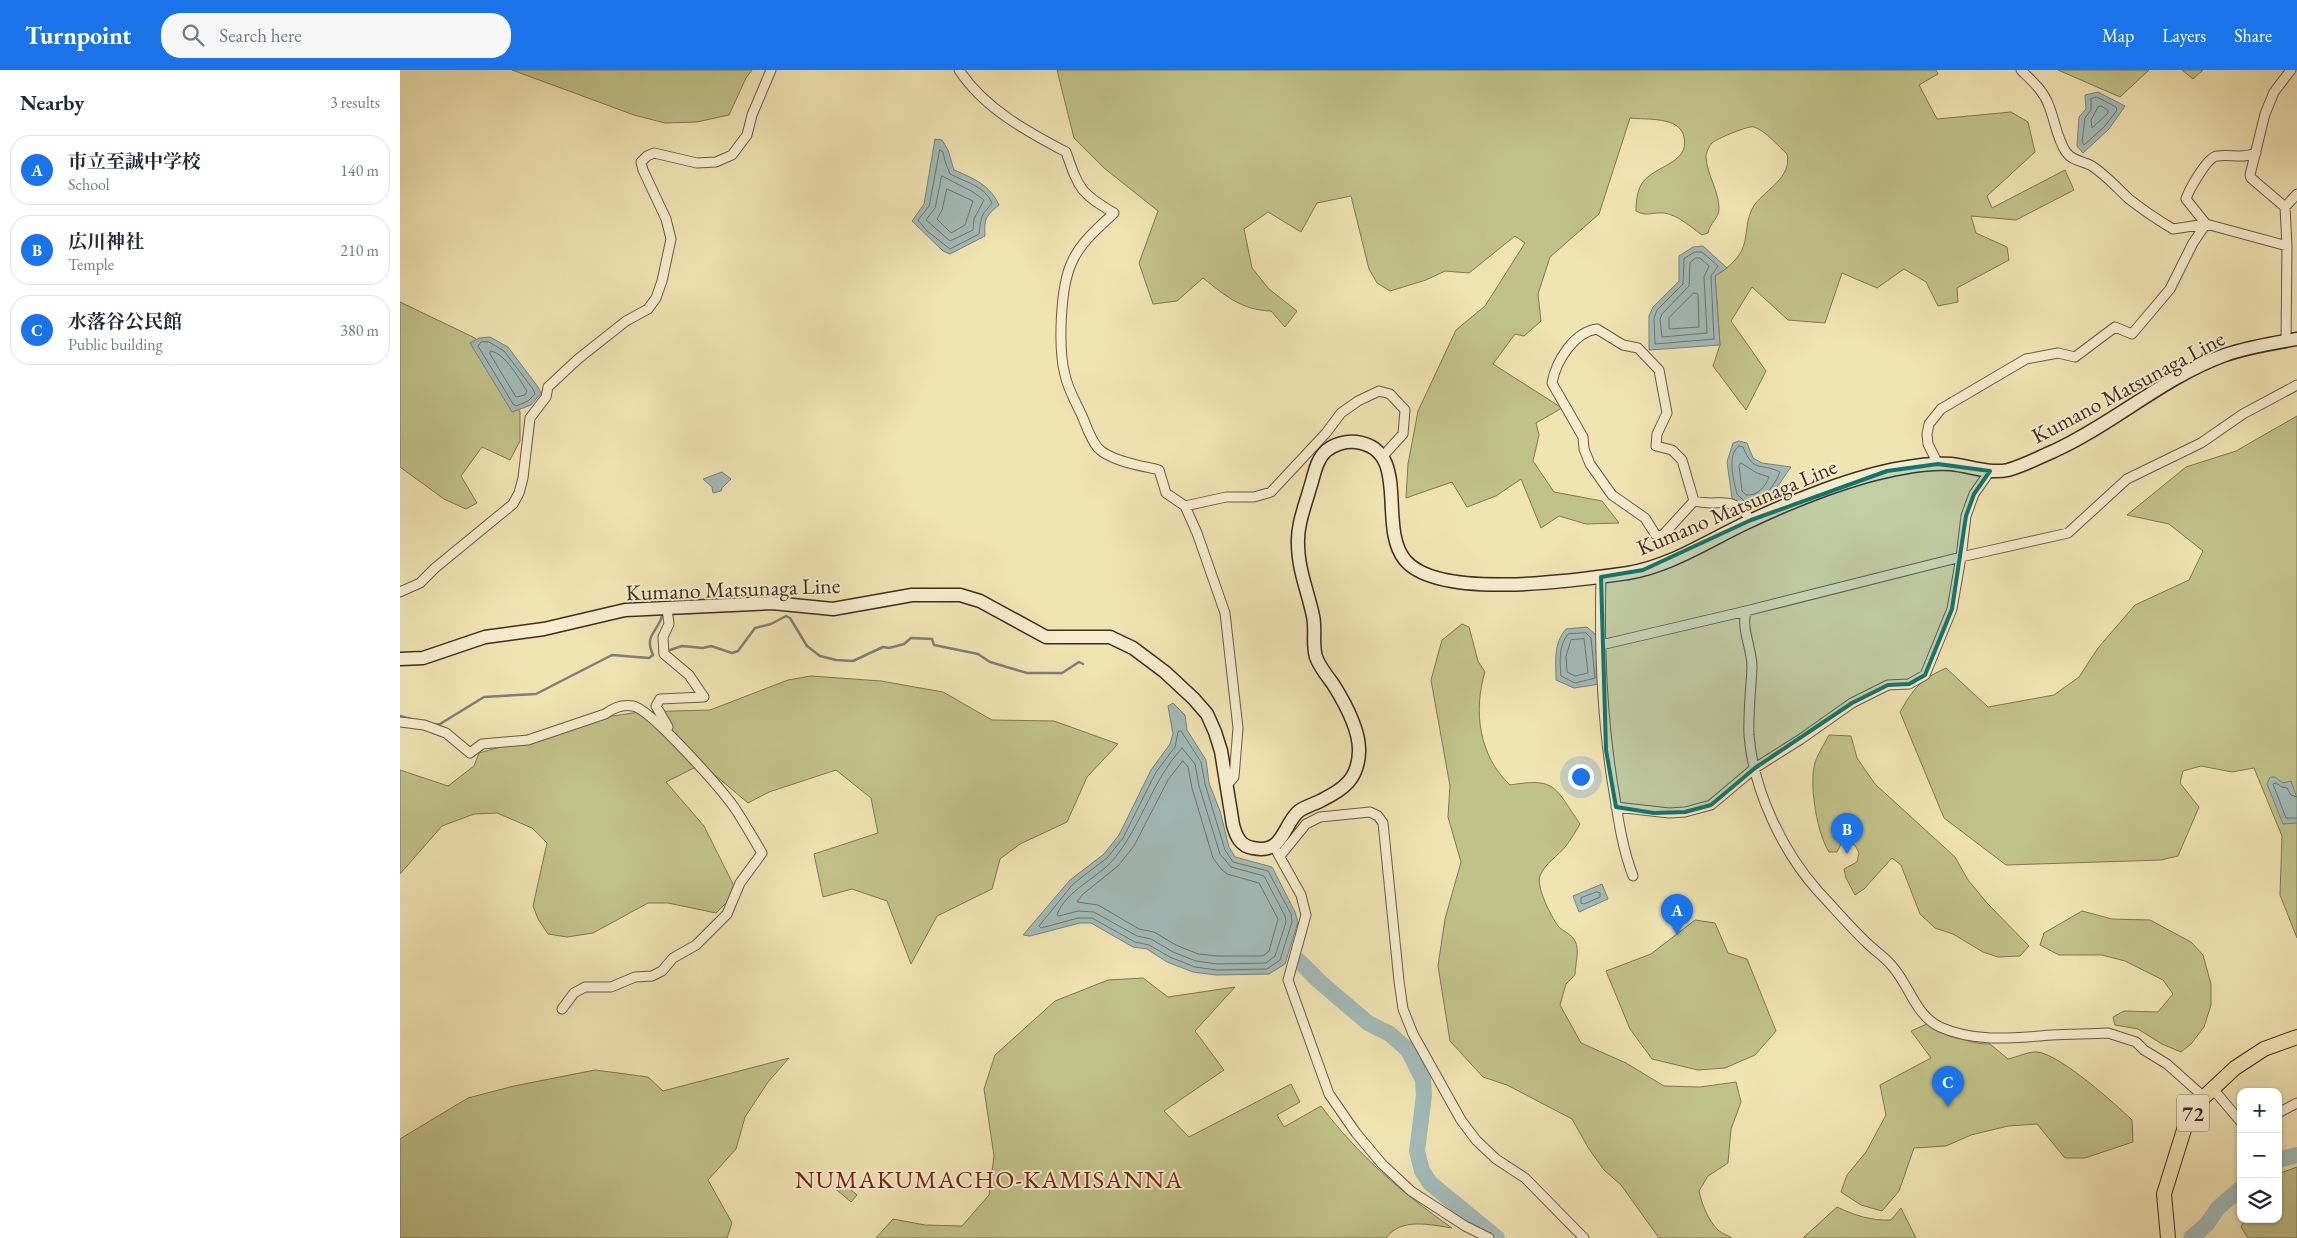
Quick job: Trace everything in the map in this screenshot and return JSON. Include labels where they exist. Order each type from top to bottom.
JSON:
[{"type":"main road","name":"Kumano Matsunaga Line","points":[[1383,456],[1389,467],[1391,479],[1390,500],[1396,542],[1405,560],[1419,572],[1448,581],[1483,584],[1558,582],[1600,577],[1643,570],[1673,559],[1751,520],[1855,480],[1887,471],[1938,464],[1990,471],[2008,470],[2057,450],[2221,356],[2250,347],[2294,338]]},
{"type":"main road","points":[[1276,851],[1296,813],[1330,795],[1354,776],[1359,757],[1359,742],[1344,701],[1317,659],[1314,620],[1300,568],[1297,540],[1303,510],[1318,461],[1326,451],[1337,444],[1349,441],[1362,442],[1373,447],[1383,456]]},
{"type":"main road","name":"Kumano Matsunaga Line","points":[[400,659],[423,658],[485,637],[544,628],[625,610],[778,603],[833,609],[912,595],[960,595],[980,601],[1046,637],[1110,637],[1133,648],[1166,672],[1194,698],[1207,714],[1215,732],[1221,751],[1237,837],[1244,845],[1254,849],[1276,851]]},
{"type":"main road","name":"72","points":[[2168,1238],[2164,1194],[2187,1120],[2209,1093],[2235,1068],[2264,1049],[2297,1037]]},
{"type":"street","points":[[400,592],[420,583],[435,568],[513,504],[519,493],[523,478],[530,418],[546,397],[548,387],[626,321],[648,309],[656,298],[662,281],[671,239],[666,219],[641,162],[646,156],[654,153],[697,163],[716,162],[732,155],[747,135],[752,115],[771,70]]},
{"type":"street","points":[[959,70],[982,99],[1033,135],[1066,152],[1075,179],[1084,194],[1114,213],[1080,249],[1072,262],[1064,283],[1061,342],[1065,378],[1098,448],[1106,454],[1125,461],[1159,470],[1166,493],[1185,506],[1197,532],[1201,549],[1225,613],[1230,641],[1237,737],[1234,777],[1226,786]]},
{"type":"street","points":[[2021,70],[2041,91],[2049,105],[2057,132],[2071,159],[2086,163],[2102,173],[2129,199],[2173,229],[2206,224],[2287,246]]},
{"type":"street","points":[[2285,207],[2251,178],[2250,175],[2265,114],[2274,92],[2291,70]]},
{"type":"street","points":[[2206,224],[2186,199],[2188,191],[2210,160],[2216,156],[2247,157],[2256,153]]},
{"type":"street","points":[[2294,338],[2285,207],[2297,194]]},
{"type":"street","points":[[1938,464],[1928,444],[1927,434],[1929,424],[1941,409],[2026,359],[2058,354],[2075,357],[2115,327],[2132,334],[2170,289],[2193,242],[2206,224]]},
{"type":"street","points":[[1597,329],[1623,345],[1638,348],[1660,370],[1667,413],[1657,434],[1656,446],[1672,450],[1682,460],[1694,501],[1662,536],[1655,534],[1645,518],[1612,494],[1590,464],[1584,449],[1583,436],[1552,382],[1554,370],[1562,355],[1587,330],[1597,329]]},
{"type":"street","points":[[1601,645],[1746,611],[1962,556],[2068,533],[2128,479],[2201,443],[2243,414],[2297,385]]},
{"type":"street","points":[[1185,506],[1226,497],[1254,497],[1271,492],[1326,433],[1341,413],[1358,401],[1379,391],[1390,394],[1405,410],[1403,434],[1383,456]]},
{"type":"street","points":[[1326,433],[1337,444]]},
{"type":"street","points":[[1616,807],[1654,813],[1685,812],[1711,805],[1755,768],[1801,739],[1852,702],[1888,685],[1909,684],[1925,675],[1952,609],[1962,556],[1966,516],[1974,494],[1990,471]]},
{"type":"street","points":[[1694,501],[1705,504],[1727,501],[1745,512],[1751,520]]},
{"type":"street","points":[[1600,577],[1606,750],[1624,846],[1633,876]]},
{"type":"street","points":[[667,609],[669,624],[662,637],[664,654],[689,675],[704,697],[660,699],[656,706],[660,716],[668,725],[670,735]]},
{"type":"street","points":[[1746,611],[1744,620],[1752,665],[1748,697],[1749,736],[1755,768],[1774,825],[1795,863],[1865,941],[1891,964],[1907,985],[1920,1013],[1939,1026],[1962,1034],[1984,1038],[2019,1039],[2108,1034],[2122,1036],[2136,1042],[2144,1050],[2209,1093],[2237,1118]]},
{"type":"street","points":[[400,722],[424,725],[446,733],[470,753],[482,744],[528,740],[605,714],[616,707],[635,706],[662,725],[733,806],[762,853],[740,883],[727,914],[696,945],[673,958],[662,971],[652,976],[635,977],[611,987],[585,987],[574,994],[562,1009]]},
{"type":"street","points":[[1489,1238],[1465,1226],[1411,1191],[1382,1164],[1356,1133],[1329,1094],[1288,980],[1306,915],[1301,895],[1276,851],[1306,824],[1320,818],[1370,812],[1378,816],[1383,823],[1398,981],[1404,1009],[1413,1034],[1460,1120],[1476,1140],[1496,1159],[1525,1178],[1584,1238]]},
{"type":"street","points":[[2282,1111],[2297,1103]]},
{"type":"highlighted area","points":[[1938,464],[1990,471],[1974,494],[1966,516],[1952,609],[1925,675],[1909,684],[1888,685],[1852,703],[1755,768],[1711,805],[1685,812],[1654,813],[1616,807],[1606,750],[1601,577],[1643,570],[1751,520],[1887,471]]},
{"type":"green space","points":[[512,70],[752,70],[746,78],[729,115],[697,122],[665,123],[634,115]]},
{"type":"green space","points":[[1057,70],[1936,70],[1938,74],[1919,85],[1937,119],[2011,112],[2028,122],[2035,152],[1987,196],[1992,208],[2065,170],[2074,190],[2016,220],[1971,216],[1976,233],[2007,247],[2009,260],[1957,288],[1958,302],[1938,306],[1926,282],[1904,269],[1877,288],[1842,273],[1825,323],[1788,320],[1752,287],[1731,321],[1766,371],[1746,410],[1713,366],[1720,345],[1715,276],[1730,265],[1741,252],[1749,216],[1755,204],[1782,176],[1788,162],[1787,154],[1767,135],[1754,127],[1746,128],[1712,143],[1706,157],[1719,209],[1718,215],[1708,233],[1702,235],[1669,214],[1643,214],[1636,211],[1641,185],[1646,178],[1681,154],[1684,146],[1684,137],[1676,125],[1669,122],[1630,118],[1599,214],[1550,257],[1538,294],[1541,321],[1524,336],[1515,334],[1493,364],[1562,408],[1536,423],[1539,435],[1533,461],[1554,492],[1602,501],[1619,523],[1586,524],[1559,516],[1541,528],[1521,479],[1496,496],[1467,507],[1452,482],[1406,498],[1408,464],[1418,411],[1456,330],[1485,306],[1525,243],[1515,236],[1469,273],[1445,271],[1426,280],[1390,291],[1377,283],[1369,269],[1351,196],[1317,203],[1301,232],[1268,212],[1244,229],[1252,268],[1269,289],[1297,311],[1285,327],[1271,311],[1242,305],[1203,278],[1177,301],[1153,304],[1139,263],[1158,211],[1104,168],[1074,138]]},
{"type":"green space","points":[[2058,70],[2149,70],[2120,97]]},
{"type":"green space","points":[[2182,70],[2203,70],[2193,79]]},
{"type":"green space","points":[[400,302],[475,338],[520,412],[520,441],[510,460],[482,447],[461,476],[477,503],[466,509],[444,499],[400,467]]},
{"type":"green space","points":[[2297,416],[2297,938],[2280,895],[2282,836],[2254,768],[2232,772],[2201,766],[2183,771],[2180,783],[2199,807],[2178,856],[2161,860],[2006,865],[1944,818],[1900,712],[1909,697],[1924,681],[1946,668],[1988,707],[2054,695],[2079,677],[2098,648],[2135,605],[2189,580],[2203,551],[2169,524],[2127,515],[2186,467],[2236,451]]},
{"type":"green space","points":[[1462,624],[1469,627],[1478,661],[1485,672],[1479,702],[1479,717],[1485,747],[1491,761],[1510,785],[1537,783],[1546,784],[1553,788],[1580,824],[1566,846],[1545,867],[1539,881],[1545,901],[1555,921],[1575,941],[1577,953],[1575,975],[1566,984],[1560,1005],[1581,1043],[1626,1063],[1664,1086],[1700,1087],[1736,1082],[1741,1102],[1731,1129],[1728,1163],[1708,1176],[1699,1191],[1711,1222],[1720,1231],[1732,1238],[1659,1238],[1621,1185],[1604,1170],[1589,1149],[1572,1119],[1507,1085],[1483,1077],[1450,1041],[1438,966],[1445,919],[1461,862],[1448,817],[1450,786],[1431,680],[1442,640]]},
{"type":"green space","points":[[811,676],[881,681],[943,692],[992,720],[1054,721],[1118,744],[1087,777],[1067,822],[1020,844],[1000,859],[992,889],[937,916],[911,964],[887,901],[852,889],[823,897],[814,854],[878,833],[871,798],[836,770],[769,792],[748,803],[702,764],[666,782],[704,826],[737,892],[716,913],[668,903],[648,903],[593,933],[567,937],[548,934],[538,919],[533,906],[547,843],[532,828],[497,813],[474,814],[442,826],[400,874],[400,770],[448,786],[474,766],[479,753],[606,717],[640,712],[710,710],[788,680]]},
{"type":"green space","points":[[1829,735],[1851,736],[1857,758],[1875,784],[1955,857],[1968,880],[1987,903],[2029,946],[2020,956],[1998,957],[1983,952],[1953,934],[1935,928],[1920,914],[1901,865],[1892,858],[1864,889],[1855,895],[1846,878],[1844,869],[1857,862],[1859,853],[1855,845],[1842,842],[1837,852],[1829,852],[1821,834],[1814,799],[1814,767]]},
{"type":"green space","points":[[2082,911],[2112,919],[2150,920],[2191,942],[2203,955],[2211,984],[2211,1005],[2204,1027],[2191,1044],[2181,1052],[2162,1044],[2138,1029],[2115,1025],[2113,1017],[2124,1011],[2158,1012],[2173,994],[2163,980],[2125,961],[2102,955],[2059,955],[2040,945],[2044,933]]},
{"type":"green space","points":[[1695,920],[1715,923],[1728,953],[1747,959],[1776,1031],[1755,1055],[1725,1068],[1698,1070],[1652,1059],[1630,1029],[1606,971],[1651,954]]},
{"type":"green space","points":[[1143,978],[1168,997],[1235,987],[1195,1031],[1224,1070],[1164,1111],[1189,1137],[1291,1084],[1300,1102],[1277,1115],[1284,1127],[1321,1106],[1350,1141],[1398,1187],[1452,1228],[1426,1224],[1408,1225],[1392,1231],[1386,1238],[876,1238],[893,1219],[925,1225],[962,1226],[989,1195],[994,1156],[984,1089],[995,1055],[1055,1001],[1108,980]]},
{"type":"green space","points":[[1929,1023],[1958,1038],[1975,1043],[1990,1044],[2008,1059],[2027,1053],[2038,1052],[2060,1062],[2087,1081],[2132,1120],[2133,1142],[2085,1158],[2065,1158],[2037,1124],[2008,1126],[1971,1135],[1946,1146],[1914,1148],[1899,1191],[1882,1211],[1861,1205],[1841,1192],[1847,1175],[1866,1152],[1886,1115],[1880,1085],[1931,1058],[1911,1031]]},
{"type":"green space","points":[[789,1058],[768,1082],[745,1117],[736,1149],[708,1180],[732,1223],[727,1238],[400,1238],[400,1139],[468,1098],[514,1086],[595,1070],[648,1077],[663,1091]]},
{"type":"green space","points":[[2297,1167],[2297,1238],[2248,1238],[2241,1227],[2243,1223],[2282,1223],[2282,1173]]},
{"type":"green space","points":[[843,1183],[857,1195],[851,1202],[837,1190]]},
{"type":"green space","points":[[1837,1207],[1850,1213],[1877,1220],[1891,1220],[1901,1208],[1916,1238],[1803,1238]]},
{"type":"water","points":[[2098,92],[2125,106],[2109,129],[2083,153],[2077,146],[2079,117],[2086,109],[2085,95]]},
{"type":"water","points":[[935,139],[942,140],[948,150],[954,170],[986,187],[999,205],[987,218],[985,236],[950,254],[943,251],[912,221],[924,204]]},
{"type":"water","points":[[1703,246],[1727,268],[1715,276],[1720,345],[1649,350],[1649,316],[1653,307],[1679,281],[1679,256],[1693,247]]},
{"type":"water","points":[[490,337],[508,347],[538,387],[541,393],[531,405],[512,412],[470,343],[479,338]]},
{"type":"water","points":[[1739,441],[1747,443],[1753,458],[1762,463],[1791,467],[1776,489],[1765,500],[1750,506],[1741,506],[1732,498],[1727,462],[1733,443]]},
{"type":"water","points":[[722,472],[731,479],[721,491],[713,493],[712,487],[703,479]]},
{"type":"water","points":[[1587,627],[1596,635],[1600,684],[1574,688],[1556,680],[1557,647],[1566,629]]},
{"type":"water","points":[[1173,703],[1185,715],[1187,730],[1206,760],[1209,783],[1220,811],[1229,847],[1235,857],[1272,867],[1295,912],[1298,922],[1285,964],[1269,974],[1216,975],[1193,972],[1167,962],[1147,949],[1133,947],[1091,923],[1080,923],[1030,936],[1023,935],[1070,880],[1104,854],[1119,835],[1151,770],[1170,744],[1173,734],[1168,706]]},
{"type":"water","points":[[2270,777],[2275,777],[2283,783],[2291,781],[2297,798],[2297,823],[2283,824],[2267,784]]},
{"type":"water","points":[[1602,884],[1608,899],[1579,912],[1573,896]]},
{"type":"waterway","points":[[433,725],[440,724],[484,697],[536,694],[612,655],[649,658],[653,655],[650,643],[652,634],[662,616]]},
{"type":"waterway","points":[[667,651],[682,646],[703,648],[711,646],[732,653],[738,651],[755,628],[771,624],[786,616],[790,618],[807,646],[820,656],[836,660],[853,661],[883,647],[889,648],[904,644],[911,638],[932,639],[934,645],[978,654],[990,662],[1027,673],[1062,673],[1079,662],[1083,664]]},
{"type":"waterway","points":[[400,716],[411,719]]},
{"type":"waterway","points":[[1299,961],[1320,982],[1368,1023],[1390,1034],[1408,1050],[1423,1080],[1424,1095],[1417,1151],[1422,1171],[1430,1183],[1497,1238]]},
{"type":"waterway","points":[[2282,1159],[2297,1155]]},
{"type":"waterway","points":[[2191,1238],[2207,1224],[2218,1208],[2237,1191]]},
{"type":"place","name":"広川神社","points":[[1847,854]]},
{"type":"place","name":"市立至誠中学校","points":[[1677,935]]},
{"type":"place","name":"水落谷公民館","points":[[1948,1107]]},
{"type":"district","name":"NUMAKUMACHO-KAMISANNA","points":[[989,1179]]}]
